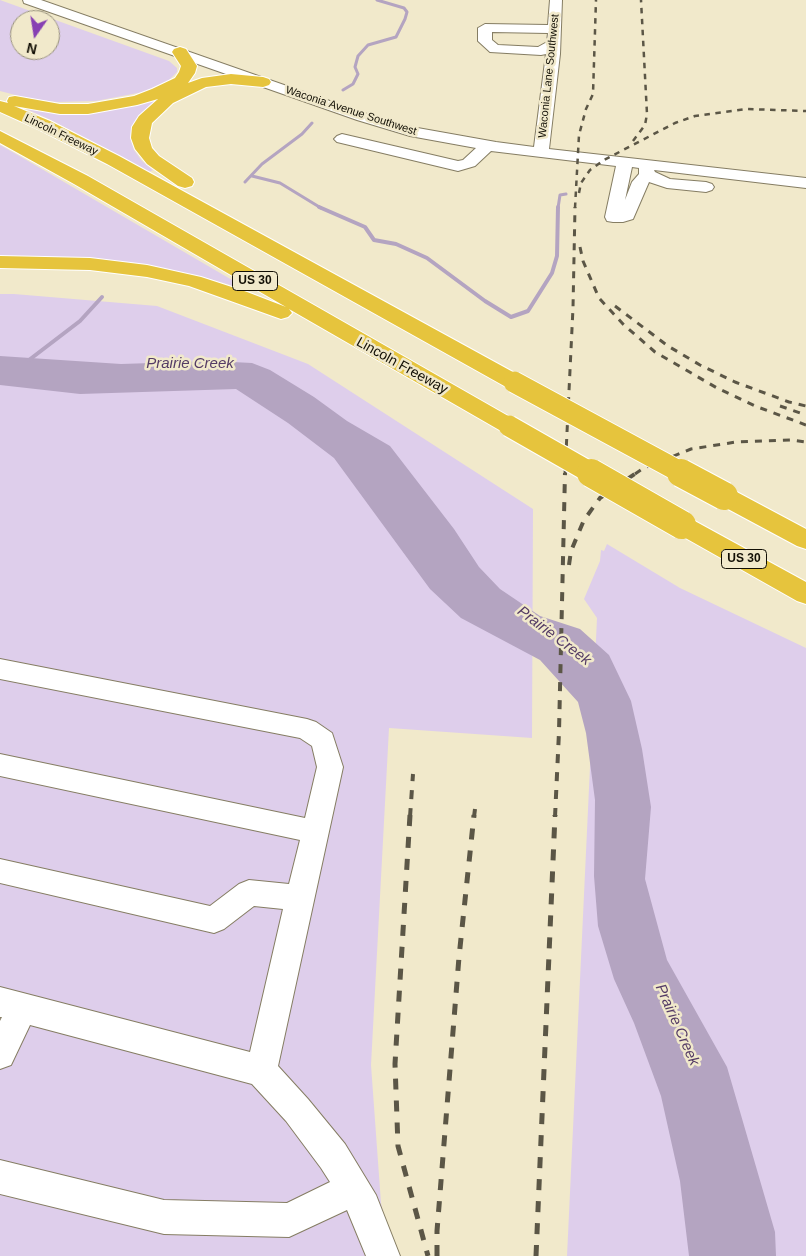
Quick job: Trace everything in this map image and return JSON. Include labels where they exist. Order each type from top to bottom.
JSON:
[{"type":"highway","points":[[180,52],[189,66],[182,86]]},
{"type":"highway","points":[[216,65],[182,86],[145,120],[141,127],[141,144],[148,155],[198,191],[316,267],[332,283]]},
{"type":"highway","points":[[0,98],[27,105],[60,109],[88,109],[137,100],[182,86],[221,80],[263,82]]},
{"type":"highway","name":"Lincoln Freeway","points":[[0,106],[44,125],[113,160],[332,283],[806,540]]},
{"type":"highway","name":"Lincoln Freeway","points":[[0,136],[81,180],[376,351],[806,594]]},
{"type":"highway","points":[[0,262],[90,264],[147,271],[194,281],[240,296],[376,351]]},
{"type":"street","name":"Waconia Avenue Southwest","points":[[29,0],[410,131],[487,146],[625,162],[647,169],[806,183]]},
{"type":"street","name":"Waconia Lane Southwest","points":[[541,153],[554,36],[556,0]]},
{"type":"street","points":[[342,139],[458,166],[469,163],[487,146]]},
{"type":"street","points":[[625,162],[613,217],[627,215],[647,169],[667,183],[806,198]]},
{"type":"street","points":[[0,669],[307,729],[323,740],[330,767],[262,1071]]},
{"type":"street","points":[[0,766],[316,832]]},
{"type":"street","points":[[0,871],[214,920],[249,893],[301,898]]},
{"type":"street","points":[[0,1054],[11,1005],[262,1071],[333,1156],[364,1207],[383,1256]]},
{"type":"street","points":[[0,1177],[164,1217],[289,1220],[353,1189]]},
{"type":"shaded area","points":[[0,0],[28,10],[10,10],[10,60],[60,60],[60,22],[169,61],[177,68],[177,72],[168,81],[143,92],[96,101],[57,102],[31,99],[0,91]]},
{"type":"shaded area","points":[[161,97],[142,114],[132,131],[131,141],[134,150],[142,161],[153,170],[149,172],[53,121],[24,108],[54,112],[100,112],[136,105]]},
{"type":"shaded area","points":[[0,145],[251,291],[199,276],[135,263],[58,257],[0,258]]},
{"type":"shaded area","points":[[0,294],[157,306],[308,364],[533,509],[532,738],[389,728],[371,1065],[381,1203],[393,1256],[0,1256]]},
{"type":"shaded area","points":[[607,544],[680,588],[806,648],[806,1256],[567,1256],[597,618],[584,599],[600,561],[601,550],[604,551]]},
{"type":"water","name":"Prairie Creek","points":[[0,356],[121,364],[213,361],[252,363],[270,370],[314,397],[347,421],[390,446],[454,529],[479,567],[500,589],[540,616],[580,629],[609,655],[631,701],[642,749],[651,807],[645,879],[667,960],[727,1067],[775,1232],[776,1256],[689,1256],[680,1181],[661,1096],[634,1023],[614,979],[598,926],[594,876],[595,800],[586,733],[578,702],[540,660],[461,618],[430,589],[334,458],[288,423],[236,389],[80,394],[0,385]]},
{"type":"waterway","points":[[343,90],[353,84],[358,74],[355,67],[358,56],[368,45],[396,37],[405,19],[407,12],[404,8],[377,0]]},
{"type":"waterway","points":[[245,182],[262,164],[302,134],[312,123]]},
{"type":"waterway","points":[[252,176],[280,183],[320,208]]},
{"type":"waterway","points":[[558,208],[560,195],[566,194]]},
{"type":"waterway","points":[[320,208],[365,227],[374,240],[396,244],[427,258],[485,301],[511,317],[528,311],[552,273],[557,256],[558,207]]},
{"type":"waterway","points":[[29,360],[80,321],[102,297]]},
{"type":"railway","points":[[575,208],[579,135],[586,109],[593,94],[596,0]]},
{"type":"railway","points":[[633,141],[645,125],[647,114],[641,0]]},
{"type":"railway","points":[[579,193],[581,183],[590,170],[604,160],[675,123],[695,116],[747,109],[806,111]]},
{"type":"railway","points":[[565,474],[573,308],[575,207]]},
{"type":"railway","points":[[580,247],[583,261],[599,298],[623,324],[655,352],[717,388],[755,406],[806,425]]},
{"type":"railway","points":[[615,306],[668,346],[700,365],[735,382],[789,402],[806,406]]},
{"type":"railway","points":[[780,406],[806,415]]},
{"type":"railway","points":[[635,474],[642,469],[691,449],[736,442],[791,440],[806,442]]},
{"type":"railway","points":[[555,817],[559,732],[565,473]]},
{"type":"railway","points":[[569,565],[571,551],[584,520],[600,498],[636,473]]},
{"type":"railway","points":[[410,817],[413,774]]},
{"type":"railway","points":[[474,817],[475,809]]},
{"type":"railway","points":[[410,815],[395,1064],[398,1146],[428,1256]]},
{"type":"railway","points":[[437,1256],[437,1231],[459,957],[474,815]]},
{"type":"railway","points":[[536,1256],[555,815]]}]
